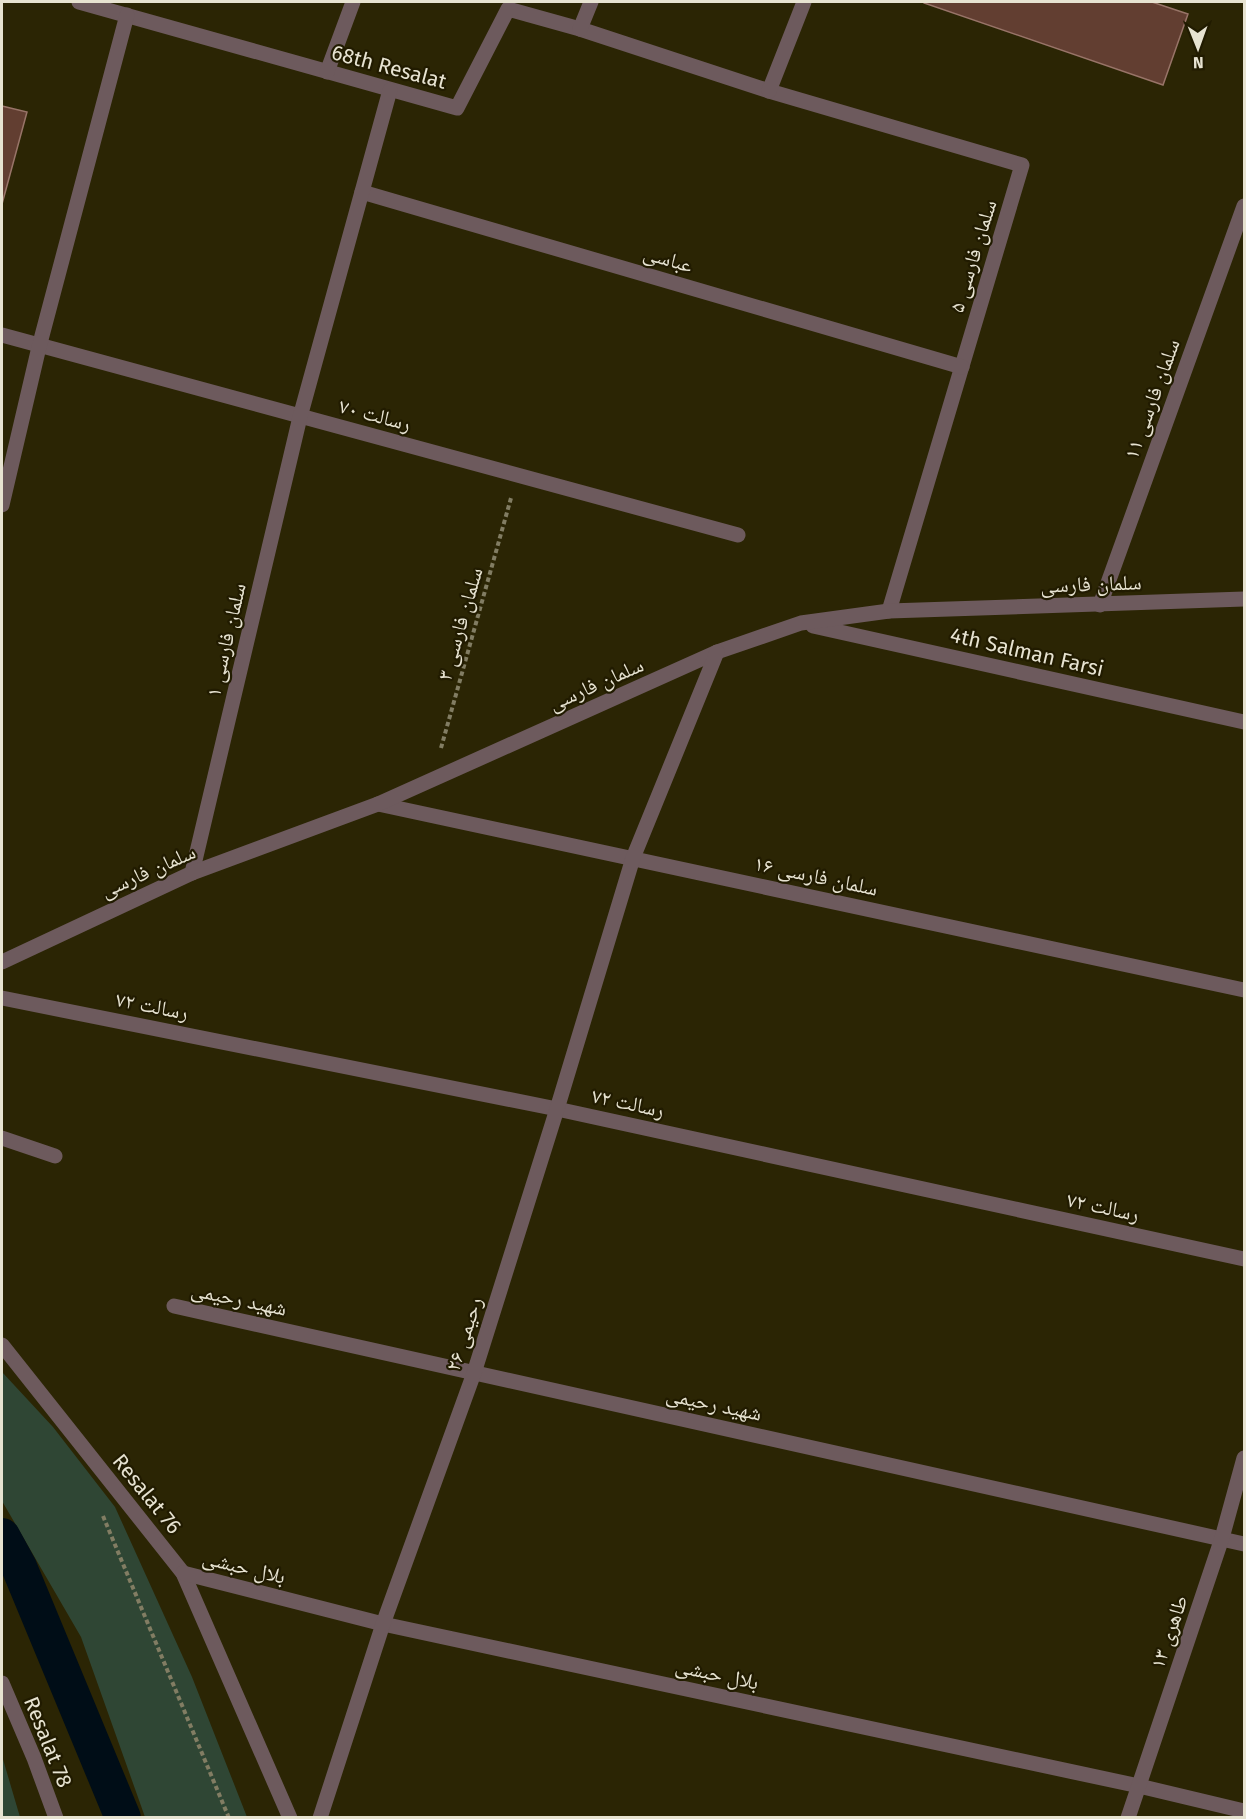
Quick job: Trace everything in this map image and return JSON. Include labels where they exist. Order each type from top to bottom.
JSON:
[{"type":"street","name":"68th Resalat","points":[[79,2],[457,108],[508,9],[580,29],[769,91]]},
{"type":"street","points":[[327,72],[353,2]]},
{"type":"street","points":[[580,29],[591,2]]},
{"type":"street","points":[[769,91],[804,2]]},
{"type":"street","points":[[2,505],[39,347],[127,15]]},
{"type":"street","name":"سلمان فارسی ۱","points":[[192,873],[300,417],[390,90]]},
{"type":"street","name":"سلمان فارسی ۵","points":[[769,91],[1022,165],[889,611]]},
{"type":"street","name":"عباسی","points":[[362,192],[962,367]]},
{"type":"street","name":"سلمان فارسی ۱۱","points":[[1100,605],[1245,206]]},
{"type":"street","name":"رسالت ۷۰","points":[[2,335],[39,347],[738,535]]},
{"type":"street","name":"سلمان فارسی","points":[[2,962],[192,873],[378,804],[717,652],[801,623],[889,611],[1245,599]]},
{"type":"street","name":"4th Salman Farsi","points":[[801,623],[1245,722]]},
{"type":"street","name":"رحیمی ۲۶","points":[[320,1818],[383,1624],[474,1373],[633,858],[717,652]]},
{"type":"street","name":"سلمان فارسی ۱۶","points":[[378,804],[1245,990]]},
{"type":"street","name":"رسالت ۷۲","points":[[2,998],[557,1109],[1245,1259]]},
{"type":"street","points":[[2,1138],[55,1156]]},
{"type":"street","name":"شهید رحیمی","points":[[174,1306],[1245,1544]]},
{"type":"street","name":"Resalat 76","points":[[2,1345],[183,1573],[290,1818]]},
{"type":"street","name":"طاهری ۱۳","points":[[1128,1818],[1222,1538],[1245,1458]]},
{"type":"street","name":"بلال حبشی","points":[[183,1573],[383,1624],[1139,1786],[1245,1811]]},
{"type":"street","name":"Resalat 78","points":[[2,1683],[34,1758],[56,1818]]},
{"type":"path","name":"سلمان فارسی ۳","points":[[432,780],[518,475]]},
{"type":"path","points":[[101,1512],[229,1818]]},
{"type":"green space","points":[[2,1372],[53,1427],[115,1507],[192,1677],[247,1817],[145,1817],[81,1637],[2,1501]]},
{"type":"green space","points":[[2,1756],[20,1817],[2,1817]]},
{"type":"building","points":[[924,2],[1152,2],[1188,14],[1163,85]]},
{"type":"building","points":[[2,106],[27,112],[2,204]]},
{"type":"waterway","points":[[2,1536],[19,1567],[123,1818]]}]
